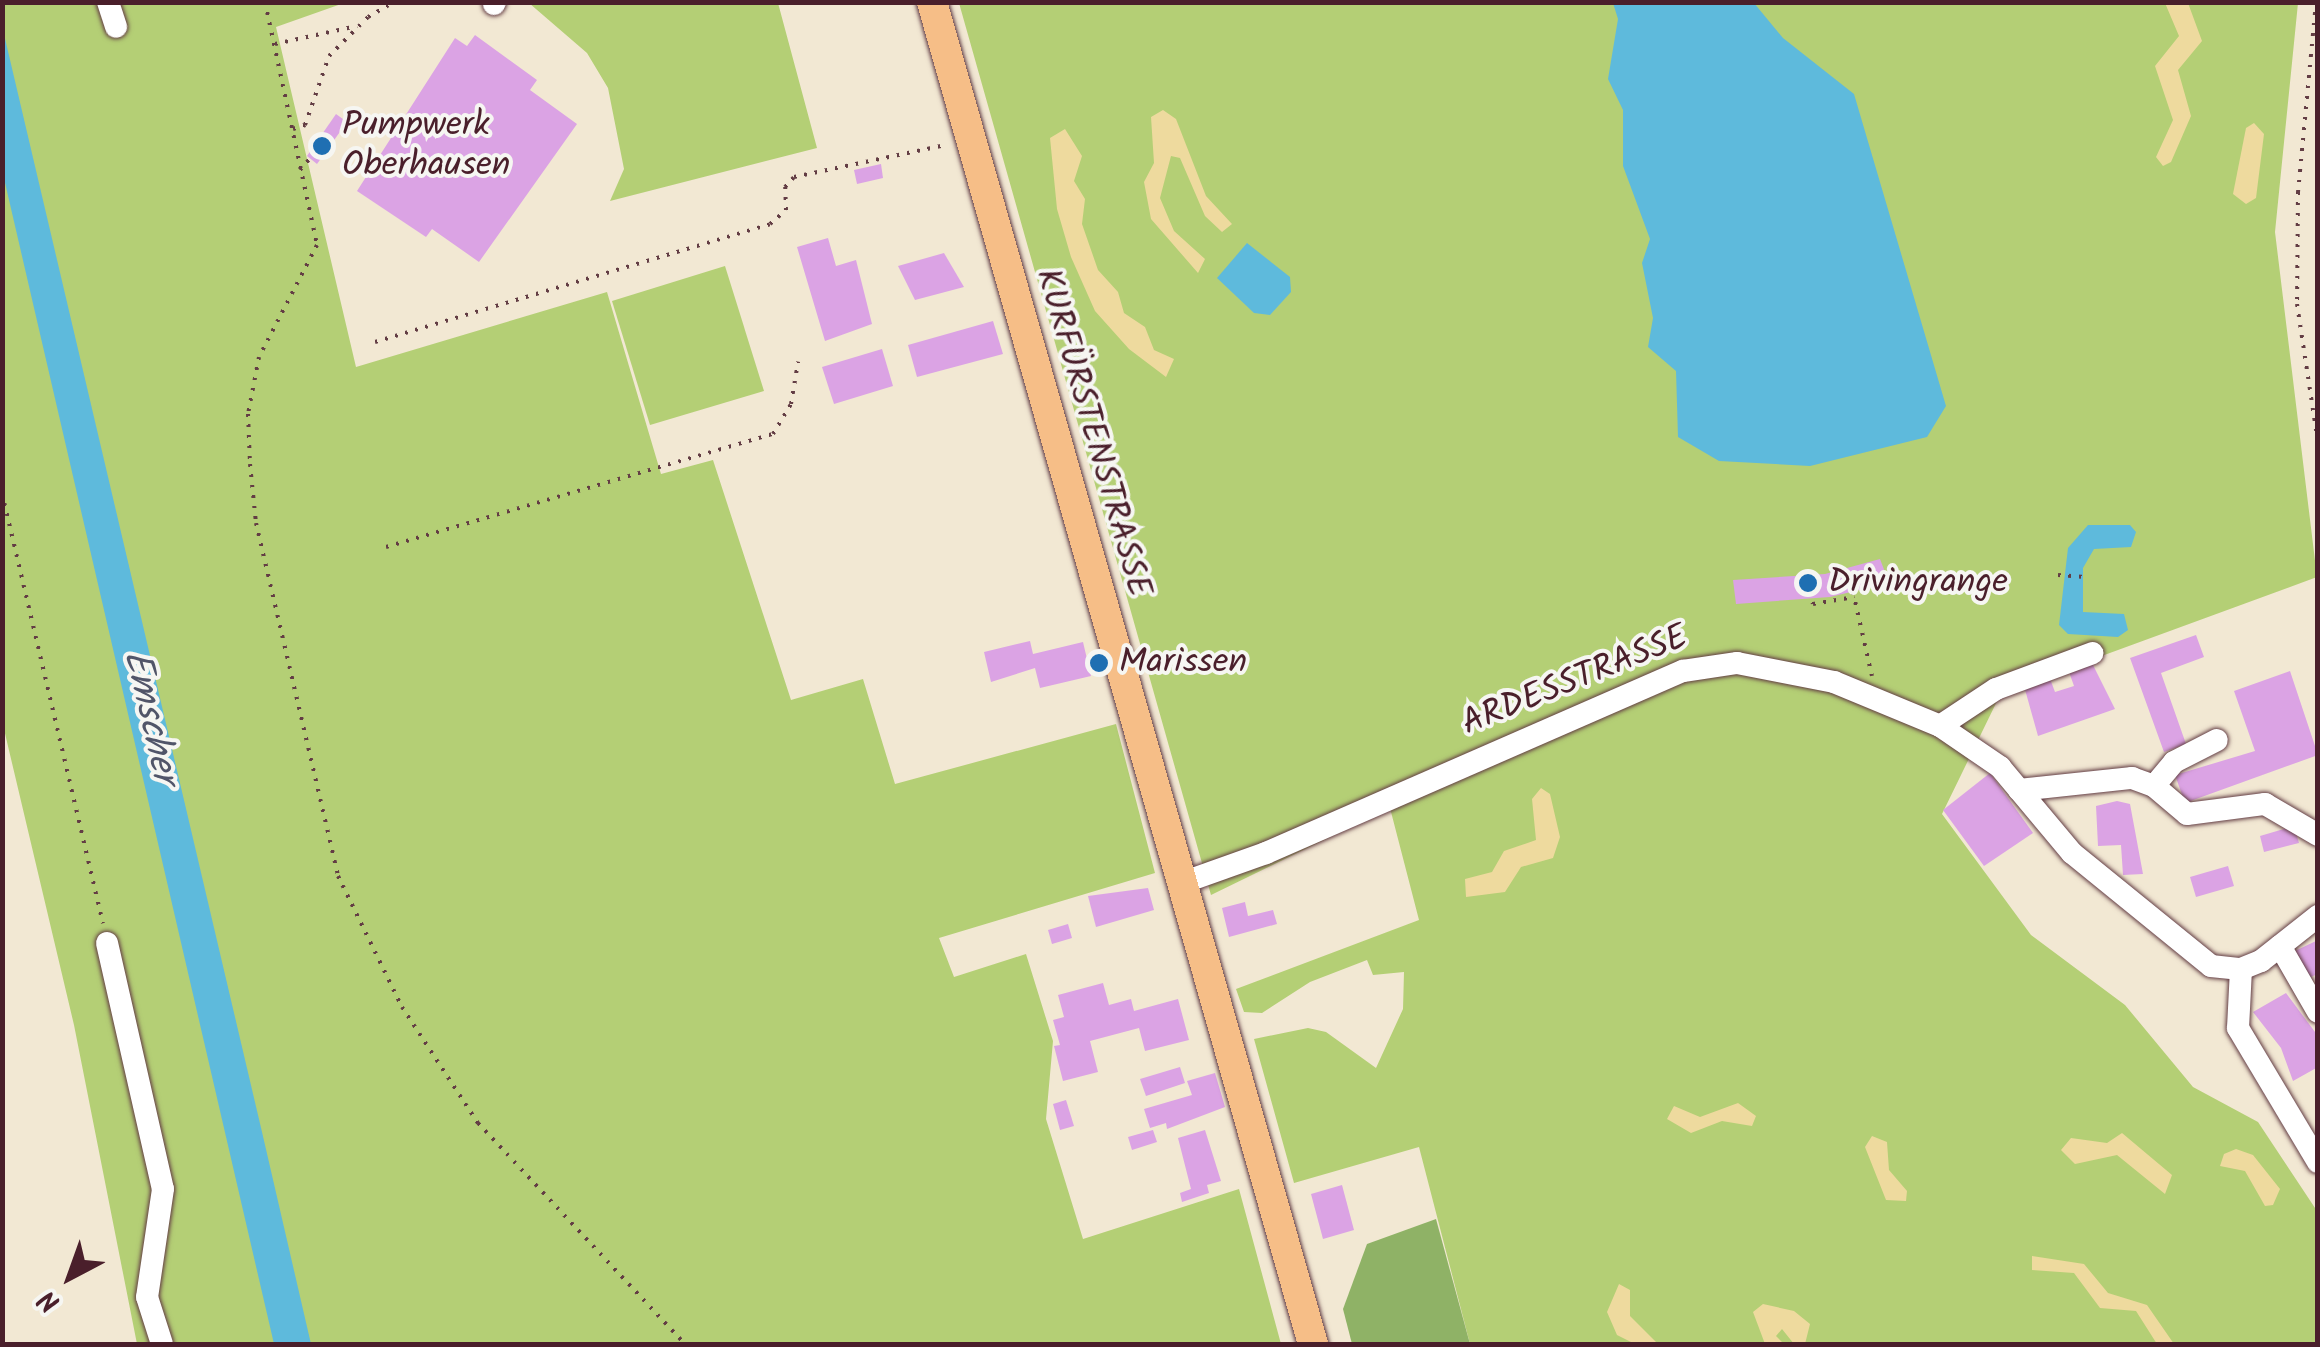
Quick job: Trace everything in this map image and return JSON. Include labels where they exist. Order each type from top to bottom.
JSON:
[{"type":"main road","name":"KURFÜRSTENSTRASSE","points":[[932,2],[1313,1344]]},
{"type":"street","points":[[108,2],[116,27]]},
{"type":"street","points":[[1940,726],[1996,690],[2093,652]]},
{"type":"street","name":"ARDESSTRASSE","points":[[1182,883],[1708,663],[1761,664],[1872,696],[1940,726],[2000,768],[2072,853],[2198,958],[2241,969]]},
{"type":"street","points":[[2154,786],[2174,762],[2218,740]]},
{"type":"street","points":[[2019,790],[2132,778],[2154,786],[2187,814],[2265,804],[2318,835]]},
{"type":"street","points":[[2318,916],[2280,946],[2241,969],[2238,1028],[2318,1162]]},
{"type":"street","points":[[107,942],[163,1190],[147,1297],[162,1344]]},
{"type":"street","points":[[2280,946],[2318,1012]]},
{"type":"path","points":[[265,2],[317,245],[277,313],[248,414],[256,523],[338,876],[410,1020],[478,1123],[686,1344]]},
{"type":"path","points":[[293,130],[305,125],[329,56],[358,26],[394,2]]},
{"type":"path","points":[[2316,2],[2298,192],[2297,304],[2318,442]]},
{"type":"path","points":[[275,44],[358,26]]},
{"type":"path","points":[[300,170],[331,134]]},
{"type":"path","points":[[375,342],[770,224],[786,210],[785,187],[794,177],[970,140]]},
{"type":"path","points":[[386,547],[773,434],[791,404],[798,362]]},
{"type":"path","points":[[2,493],[107,942]]},
{"type":"path","points":[[2058,575],[2085,576]]},
{"type":"path","points":[[1812,598],[1854,594],[1872,696]]},
{"type":"green space","points":[[2,3],[344,3],[276,27],[356,367],[607,292],[661,474],[713,460],[791,700],[863,679],[895,784],[1116,724],[1155,873],[939,938],[954,977],[1026,954],[1053,1041],[1046,1119],[1083,1239],[1239,1189],[1281,1344],[137,1344],[74,1025],[3,725]]},
{"type":"green space","points":[[529,3],[778,3],[817,148],[610,201],[624,169],[608,88],[587,53]]},
{"type":"green space","points":[[959,3],[2298,3],[2275,232],[2317,577],[2001,693],[1942,814],[2031,935],[2125,1005],[2193,1087],[2258,1122],[2317,1211],[2317,1344],[1470,1344],[1419,1147],[1294,1183],[1254,1039],[1308,1028],[1326,1032],[1376,1068],[1403,1009],[1404,972],[1373,975],[1367,960],[1310,982],[1262,1013],[1244,1012],[1236,989],[1419,920],[1390,808],[1211,895]]},
{"type":"green space","points":[[725,266],[764,391],[650,425],[612,301]]},
{"type":"green space","points":[[1436,1219],[1470,1344],[1352,1344],[1343,1309],[1367,1244]]},
{"type":"sand","points":[[2165,3],[2188,3],[2202,41],[2178,70],[2191,116],[2171,162],[2163,166],[2156,157],[2173,120],[2155,66],[2179,36]]},
{"type":"sand","points":[[1163,110],[1176,119],[1206,196],[1232,224],[1222,232],[1205,216],[1180,158],[1171,156],[1160,198],[1174,231],[1205,259],[1198,273],[1151,219],[1144,182],[1154,163],[1151,117]]},
{"type":"sand","points":[[2254,123],[2264,134],[2256,198],[2246,204],[2233,194],[2246,128]]},
{"type":"sand","points":[[1065,129],[1082,156],[1074,181],[1085,199],[1082,224],[1098,270],[1118,292],[1124,313],[1145,327],[1154,350],[1174,359],[1166,377],[1129,349],[1095,311],[1071,257],[1057,209],[1050,138]]},
{"type":"sand","points":[[1541,788],[1550,794],[1560,837],[1553,858],[1521,867],[1505,892],[1466,897],[1465,879],[1492,872],[1504,851],[1536,840],[1532,799]]},
{"type":"sand","points":[[1738,1103],[1756,1116],[1752,1126],[1722,1121],[1691,1133],[1667,1119],[1674,1106],[1700,1117]]},
{"type":"sand","points":[[2122,1133],[2172,1175],[2165,1194],[2117,1155],[2075,1164],[2061,1150],[2071,1138],[2107,1143]]},
{"type":"sand","points":[[1872,1136],[1887,1142],[1889,1170],[1907,1191],[1906,1201],[1886,1200],[1865,1147]]},
{"type":"sand","points":[[2236,1149],[2253,1155],[2280,1189],[2273,1205],[2265,1206],[2245,1171],[2220,1166],[2224,1154]]},
{"type":"sand","points":[[2032,1256],[2084,1264],[2108,1293],[2147,1305],[2174,1344],[2157,1344],[2136,1311],[2100,1308],[2074,1273],[2032,1270]]},
{"type":"sand","points":[[1619,1284],[1630,1290],[1630,1316],[1658,1344],[1635,1344],[1617,1335],[1607,1312]]},
{"type":"sand","points":[[1763,1304],[1794,1311],[1810,1324],[1805,1344],[1794,1344],[1782,1329],[1776,1336],[1784,1344],[1765,1344],[1753,1312]]},
{"type":"water","points":[[1613,3],[1754,3],[1783,38],[1854,94],[1946,406],[1927,437],[1810,466],[1719,461],[1678,437],[1676,371],[1648,347],[1653,318],[1642,263],[1650,239],[1623,166],[1623,110],[1608,79],[1618,19]]},
{"type":"water","name":"Emscher","points":[[3,30],[311,1344],[274,1344],[3,174]]},
{"type":"water","points":[[1247,243],[1290,277],[1291,292],[1270,315],[1254,313],[1217,278]]},
{"type":"water","points":[[2088,525],[2130,525],[2136,532],[2131,547],[2094,549],[2083,568],[2083,612],[2124,614],[2128,630],[2118,637],[2068,634],[2059,625],[2068,548]]},
{"type":"building","points":[[475,35],[537,80],[530,90],[577,124],[479,262],[432,229],[426,237],[357,191],[455,38],[467,46]]},
{"type":"building","name":"Pumpwerk Oberhausen","points":[[336,114],[347,122],[317,164],[307,156]]},
{"type":"building","points":[[881,164],[883,178],[857,184],[854,170]]},
{"type":"building","points":[[828,238],[836,266],[856,260],[872,324],[825,341],[797,247]]},
{"type":"building","points":[[944,253],[964,287],[915,300],[898,266]]},
{"type":"building","points":[[993,321],[1003,354],[917,377],[908,345]]},
{"type":"building","points":[[882,349],[893,386],[834,404],[822,367]]},
{"type":"building","name":"Drivingrange","points":[[1880,559],[1888,580],[1876,586],[1830,597],[1736,604],[1733,580],[1825,574]]},
{"type":"building","points":[[2196,635],[2204,657],[2161,673],[2186,744],[2164,752],[2130,658]]},
{"type":"building","points":[[1030,641],[1033,654],[1083,642],[1091,676],[1040,688],[1035,668],[991,682],[984,652]]},
{"type":"building","points":[[2091,661],[2115,709],[2038,736],[2024,686],[2049,676],[2055,692],[2074,686],[2068,669]]},
{"type":"building","points":[[2290,671],[2318,755],[2185,803],[2175,775],[2255,751],[2234,691]]},
{"type":"building","points":[[1990,773],[2033,833],[1984,866],[1943,810]]},
{"type":"building","points":[[2117,801],[2130,804],[2143,874],[2123,875],[2121,845],[2098,846],[2096,806]]},
{"type":"building","points":[[2294,826],[2299,843],[2264,852],[2260,836]]},
{"type":"building","points":[[2228,866],[2234,886],[2196,897],[2190,877]]},
{"type":"building","points":[[1148,888],[1154,910],[1096,927],[1088,896]]},
{"type":"building","points":[[1245,902],[1248,916],[1273,910],[1277,924],[1229,937],[1222,908]]},
{"type":"building","points":[[1068,924],[1072,938],[1052,944],[1048,930]]},
{"type":"building","points":[[2318,940],[2318,974],[2308,978],[2295,951]]},
{"type":"building","points":[[1103,983],[1109,1005],[1131,999],[1134,1011],[1178,999],[1189,1040],[1145,1051],[1139,1028],[1090,1041],[1098,1072],[1063,1081],[1054,1046],[1060,1045],[1053,1020],[1064,1017],[1058,995]]},
{"type":"building","points":[[2286,993],[2318,1036],[2318,1067],[2293,1081],[2281,1048],[2253,1012]]},
{"type":"building","points":[[1180,1067],[1185,1083],[1146,1096],[1140,1079]]},
{"type":"building","points":[[1215,1073],[1225,1107],[1167,1129],[1166,1123],[1150,1128],[1144,1109],[1192,1095],[1187,1081]]},
{"type":"building","points":[[1066,1100],[1074,1126],[1060,1130],[1053,1104]]},
{"type":"building","points":[[1153,1130],[1157,1142],[1132,1150],[1128,1137]]},
{"type":"building","points":[[1205,1130],[1221,1181],[1207,1185],[1209,1193],[1182,1202],[1180,1193],[1191,1189],[1178,1138]]},
{"type":"building","points":[[1342,1185],[1354,1230],[1323,1239],[1311,1194]]},
{"type":"place","name":"Pumpwerk Oberhausen","points":[[322,146]]},
{"type":"place","name":"Drivingrange","points":[[1808,583]]},
{"type":"place","name":"Marissen","points":[[1099,663]]}]
